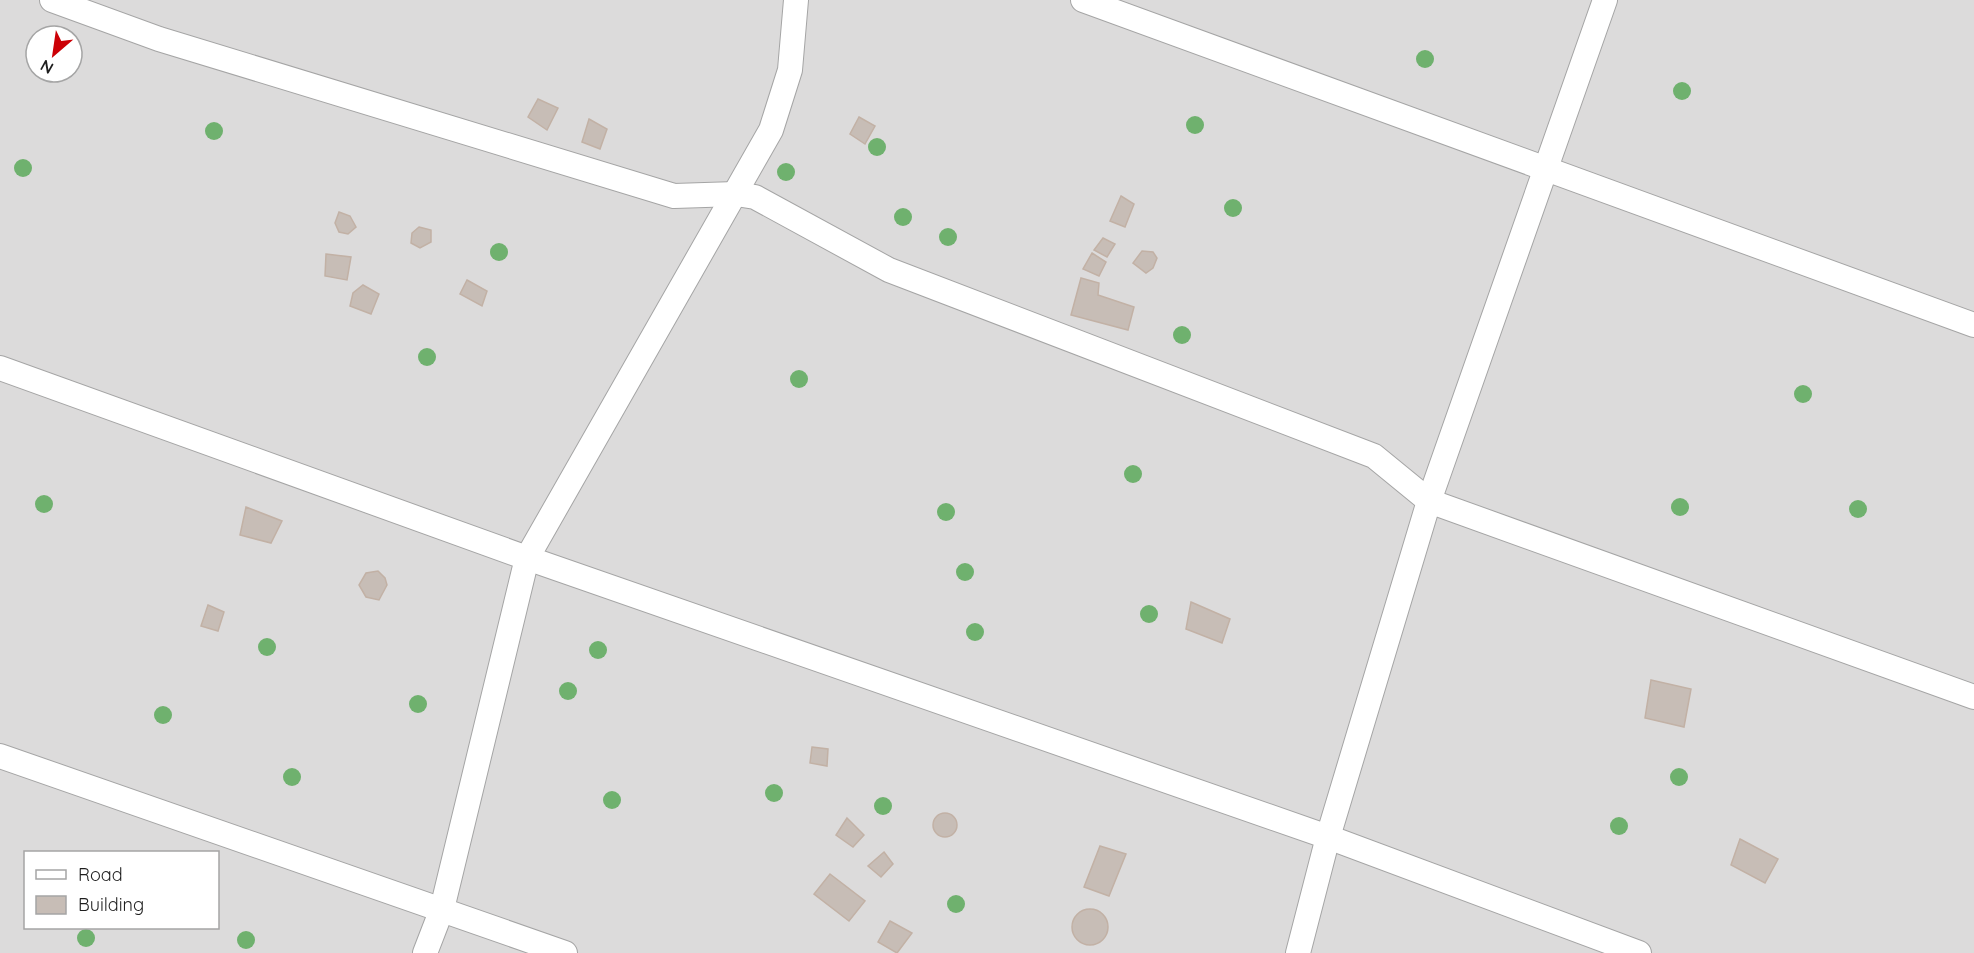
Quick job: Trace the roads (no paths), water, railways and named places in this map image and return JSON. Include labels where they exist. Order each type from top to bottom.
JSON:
[{"type":"street","points":[[52,0],[159,39],[674,196],[736,194],[755,197],[889,270],[1374,456],[1429,501],[1974,698]]},
{"type":"street","points":[[425,953],[442,909],[526,558],[771,130],[790,70],[796,0]]},
{"type":"street","points":[[1083,0],[1974,325]]},
{"type":"street","points":[[1298,953],[1328,837],[1429,501],[1605,0]]},
{"type":"street","points":[[0,368],[526,558],[1328,837],[1639,953]]},
{"type":"street","points":[[0,756],[566,953]]}]
